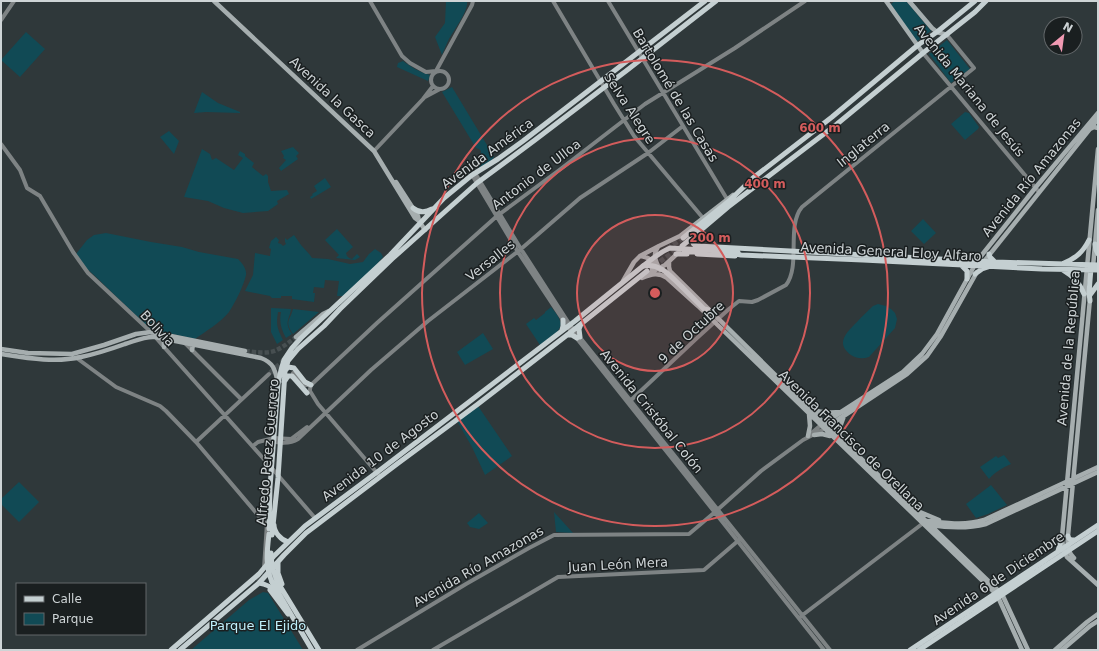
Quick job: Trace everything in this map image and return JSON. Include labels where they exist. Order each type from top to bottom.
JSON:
[{"type":"main road","name":"Avenida la Gasca","points":[[214,1],[236,19]]},
{"type":"main road","name":"Avenida la Gasca","points":[[218,1],[375,150],[413,208],[425,230]]},
{"type":"main road","name":"Avenida América","points":[[281,383],[282,366],[288,354],[298,341],[390,255],[444,198],[474,174],[523,142],[705,1]]},
{"type":"main road","name":"Avenida América","points":[[285,371],[287,364],[296,352],[340,309],[478,182],[716,1]]},
{"type":"main road","name":"Avenida Mariana de Jesús","points":[[886,1],[923,52]]},
{"type":"main road","name":"Avenida Mariana de Jesús","points":[[910,1],[932,28],[937,32],[947,35]]},
{"type":"main road","name":"Avenida 10 de Agosto","points":[[614,290],[621,283],[634,262],[640,256],[678,238],[832,117],[975,1]]},
{"type":"main road","name":"Avenida 10 de Agosto","points":[[682,246],[733,204],[837,124],[923,52],[975,12],[986,1]]},
{"type":"main road","name":"Avenida Río Amazonas","points":[[824,426],[903,372],[922,354],[936,334],[967,279],[1036,187],[1098,113]]},
{"type":"main road","name":"Avenida Río Amazonas","points":[[843,413],[908,374],[927,356],[941,336],[975,274],[979,263],[989,254],[1098,119]]},
{"type":"main road","points":[[1090,129],[1094,127],[1098,128]]},
{"type":"main road","name":"Avenida de la República","points":[[1067,550],[1062,537],[1084,294],[1092,268],[1090,240],[1098,149]]},
{"type":"main road","name":"Avenida la Gasca","points":[[375,150],[415,218],[420,222]]},
{"type":"main road","name":"Avenida 10 de Agosto","points":[[683,238],[740,189]]},
{"type":"main road","name":"Avenida 10 de Agosto","points":[[171,650],[259,574],[288,542],[315,518],[478,404],[649,272],[667,264],[692,239],[733,204]]},
{"type":"main road","points":[[413,208],[418,212],[424,212],[432,209]]},
{"type":"main road","name":"Avenida de la República","points":[[1067,550],[1098,210]]},
{"type":"main road","points":[[692,239],[694,245],[697,246],[751,250]]},
{"type":"main road","points":[[1084,294],[1076,280],[1062,267],[1070,260],[1078,256],[1090,240]]},
{"type":"main road","points":[[1095,244],[1098,254]]},
{"type":"main road","points":[[659,246],[655,251],[657,263],[660,265],[667,264]]},
{"type":"main road","points":[[640,270],[663,250],[670,248],[740,253]]},
{"type":"main road","name":"Avenida General Eloy Alfaro","points":[[751,250],[960,265],[995,262],[1062,267]]},
{"type":"main road","points":[[676,254],[734,256],[751,250]]},
{"type":"main road","name":"Avenida General Eloy Alfaro","points":[[684,252],[793,254],[979,263],[989,266],[1092,268]]},
{"type":"main road","points":[[989,254],[995,262]]},
{"type":"main road","points":[[640,256],[649,258],[652,261],[653,265],[649,272]]},
{"type":"main road","name":"Avenida Francisco de Orellana","points":[[657,263],[659,268],[668,278],[716,321],[798,400],[824,426],[833,438],[897,499],[925,522],[999,594],[1022,650]]},
{"type":"main road","name":"Avenida Francisco de Orellana","points":[[667,264],[670,271],[709,310],[716,321]]},
{"type":"main road","points":[[621,283],[649,265],[656,266],[664,270],[704,309],[709,310]]},
{"type":"main road","points":[[960,265],[967,271],[967,279]]},
{"type":"main road","points":[[975,274],[989,266]]},
{"type":"main road","points":[[1090,301],[1089,293],[1092,268]]},
{"type":"main road","name":"Avenida 10 de Agosto","points":[[180,650],[257,584],[306,534],[378,475],[640,270]]},
{"type":"main road","name":"Avenida 10 de Agosto","points":[[615,297],[649,272]]},
{"type":"main road","points":[[642,278],[652,274],[658,274],[668,278],[669,275],[675,276]]},
{"type":"main road","points":[[1090,295],[1098,284]]},
{"type":"main road","points":[[301,343],[340,309]]},
{"type":"main road","points":[[296,337],[323,314],[331,311]]},
{"type":"main road","points":[[561,331],[563,320]]},
{"type":"main road","points":[[567,335],[572,335],[578,338],[580,324]]},
{"type":"main road","points":[[1,349],[28,353],[72,354],[136,334],[151,332],[194,345],[245,351]]},
{"type":"main road","points":[[1,354],[26,358],[77,358],[111,349],[143,338],[155,336],[264,359],[274,369],[281,383],[287,376],[291,376],[307,393]]},
{"type":"main road","points":[[164,347],[164,341],[167,339]]},
{"type":"main road","points":[[285,371],[288,367],[294,368],[304,382],[312,385]]},
{"type":"main road","name":"Alfredo Perez Guerrero","points":[[270,534],[268,526],[272,512],[272,468],[281,383],[285,371]]},
{"type":"main road","points":[[808,436],[810,412],[843,413],[840,427],[841,438]]},
{"type":"main road","name":"Avenida Francisco de Orellana","points":[[824,426],[841,438],[906,501],[925,522],[931,525],[999,594],[1028,650]]},
{"type":"main road","points":[[814,435],[826,435],[833,438]]},
{"type":"main road","name":"Alfredo Perez Guerrero","points":[[270,534],[278,475],[275,440]]},
{"type":"main road","points":[[1073,482],[1098,468]]},
{"type":"main road","points":[[931,525],[965,524],[984,520],[1098,472]]},
{"type":"main road","points":[[897,499],[900,498],[906,501]]},
{"type":"main road","points":[[913,508],[948,525]]},
{"type":"main road","points":[[272,512],[275,516],[274,529],[284,541],[288,542]]},
{"type":"main road","points":[[925,522],[948,525]]},
{"type":"main road","points":[[944,538],[945,530],[948,525]]},
{"type":"main road","name":"Avenida 6 de Diciembre","points":[[919,650],[1057,552],[1067,550],[1075,540],[1098,525]]},
{"type":"main road","name":"Avenida 6 de Diciembre","points":[[910,650],[1098,531]]},
{"type":"main road","points":[[270,534],[270,561],[275,582],[312,650]]},
{"type":"main road","points":[[1068,536],[1069,539],[1075,540]]},
{"type":"main road","points":[[1057,552],[1062,537]]},
{"type":"main road","points":[[1067,550],[1070,556],[1098,582]]},
{"type":"main road","points":[[1067,550],[1067,557],[1098,585]]},
{"type":"main road","points":[[278,562],[278,574],[280,579],[305,624],[306,630]]},
{"type":"main road","points":[[275,582],[319,650]]},
{"type":"main road","points":[[227,611],[224,605],[231,603],[257,584],[266,584],[275,591],[288,615],[304,637]]},
{"type":"main road","points":[[1055,650],[1098,614]]},
{"type":"main road","points":[[1062,650],[1098,621]]},
{"type":"street","points":[[1,20],[14,1]]},
{"type":"street","points":[[370,1],[402,56],[410,63],[426,72],[439,70],[445,72]]},
{"type":"street","points":[[441,89],[433,86],[431,82],[433,73],[436,71],[472,5],[472,1]]},
{"type":"street","name":"Selva Alegre","points":[[553,1],[624,120],[648,153],[703,218]]},
{"type":"street","name":"Bartolomé de las Casas","points":[[608,1],[727,199]]},
{"type":"street","name":"Antonio de Ulloa","points":[[312,385],[376,324],[498,215],[645,104],[729,52],[805,1]]},
{"type":"street","name":"Inglaterra","points":[[793,254],[797,217],[802,207],[974,68],[947,35]]},
{"type":"street","name":"Avenida Mariana de Jesús","points":[[923,52],[1039,192]]},
{"type":"street","points":[[423,98],[446,87],[449,82],[449,77],[445,72],[441,61]]},
{"type":"street","points":[[375,150],[433,86]]},
{"type":"street","name":"Versalles","points":[[253,446],[258,442],[275,440],[294,441],[368,372],[428,321],[519,250],[578,200],[648,153],[683,126]]},
{"type":"street","name":"Bolivia","points":[[1,144],[20,170],[27,188],[40,196],[73,252],[88,273],[155,336],[315,518]]},
{"type":"street","name":"Avenida Cristóbal Colón","points":[[474,174],[563,320],[573,330],[801,617],[830,650]]},
{"type":"street","name":"Avenida Cristóbal Colón","points":[[519,250],[569,326]]},
{"type":"street","name":"9 de Octubre","points":[[630,402],[739,301],[754,301],[786,285],[792,273],[793,254]]},
{"type":"street","points":[[194,345],[241,399]]},
{"type":"street","points":[[82,351],[77,358],[78,360],[116,387],[166,410],[196,442],[268,526],[264,568]]},
{"type":"street","points":[[292,373],[306,386],[312,385],[310,391],[318,404]]},
{"type":"street","points":[[196,442],[268,374]]},
{"type":"street","points":[[301,382],[307,393],[378,475]]},
{"type":"street","name":"Avenida Río Amazonas","points":[[803,440],[814,435],[824,426]]},
{"type":"street","name":"Avenida Río Amazonas","points":[[357,650],[466,584],[554,535],[688,534],[717,511],[761,471],[824,426]]},
{"type":"street","points":[[801,617],[925,522]]},
{"type":"street","name":"Juan León Mera","points":[[433,650],[558,576],[704,570],[740,540]]},
{"type":"street","name":"Avenida Cristóbal Colón","points":[[801,617],[824,650]]},
{"type":"green space","points":[[446,1],[467,1],[467,5],[466,10],[448,41],[442,55],[435,37],[445,23]]},
{"type":"green space","points":[[895,1],[906,1],[931,31],[916,42],[891,4]]},
{"type":"green space","points":[[26,32],[45,49],[20,77],[1,60]]},
{"type":"green space","points":[[947,40],[970,69],[951,83],[929,54]]},
{"type":"green space","points":[[403,61],[415,69],[430,75],[428,81],[397,67],[398,63]]},
{"type":"green space","points":[[452,87],[494,157],[492,160],[479,168],[481,151],[476,148],[442,92]]},
{"type":"green space","points":[[202,92],[218,103],[240,113],[194,113]]},
{"type":"green space","points":[[965,112],[969,113],[979,127],[965,140],[951,124]]},
{"type":"green space","points":[[169,131],[179,141],[174,154],[160,137]]},
{"type":"green space","points":[[293,147],[299,153],[296,156],[298,159],[281,171],[279,168],[286,160],[283,158],[284,156],[281,151]]},
{"type":"green space","points":[[202,149],[210,154],[212,160],[216,158],[234,170],[243,158],[238,155],[240,151],[254,163],[252,167],[263,176],[266,174],[268,176],[271,191],[287,190],[289,194],[277,201],[278,204],[268,211],[243,213],[224,208],[208,201],[184,197]]},
{"type":"green space","points":[[325,178],[331,187],[311,199],[310,197],[313,195],[312,194],[317,191],[314,186]]},
{"type":"green space","points":[[923,219],[936,233],[924,244],[911,231]]},
{"type":"green space","points":[[337,229],[353,247],[346,253],[347,256],[352,259],[357,254],[360,257],[355,260],[336,258],[339,255],[325,240]]},
{"type":"green space","points":[[106,233],[238,259],[243,264],[246,275],[229,312],[195,339],[149,328],[86,268],[76,254],[87,240],[94,235]]},
{"type":"green space","points":[[294,235],[312,258],[328,259],[350,264],[363,262],[375,249],[381,253],[383,257],[370,272],[343,296],[337,296],[339,281],[325,280],[324,288],[314,287],[314,302],[292,299],[292,296],[272,298],[270,296],[245,291],[253,275],[255,253],[270,256],[271,249],[269,248],[271,241],[276,237],[279,240],[278,243],[283,246],[286,244],[285,238],[287,240]]},
{"type":"green space","points":[[878,304],[886,306],[895,313],[897,319],[895,328],[869,357],[860,358],[851,355],[846,351],[844,346],[844,337],[873,306]]},
{"type":"green space","points":[[551,307],[559,317],[561,325],[557,332],[540,345],[526,324],[534,318],[536,320]]},
{"type":"green space","points":[[271,308],[291,309],[288,327],[292,334],[286,338],[281,325],[281,312],[278,312],[277,320],[279,332],[283,340],[277,344],[271,332]]},
{"type":"green space","points":[[293,309],[319,312],[293,334],[290,330],[288,321]]},
{"type":"green space","points":[[483,333],[493,349],[465,365],[457,352]]},
{"type":"green space","points":[[478,406],[512,456],[485,475],[472,447],[457,421]]},
{"type":"green space","points":[[1004,455],[1011,464],[999,470],[989,479],[980,467],[996,456],[998,458]]},
{"type":"green space","points":[[19,482],[39,502],[19,522],[1,504],[1,499]]},
{"type":"green space","points":[[991,485],[1007,505],[976,518],[966,504]]},
{"type":"green space","points":[[554,512],[573,533],[556,532]]},
{"type":"green space","points":[[479,513],[488,523],[479,529],[470,527],[467,523]]},
{"type":"green space","name":"Parque El Ejido","points":[[263,592],[268,593],[303,650],[191,650],[249,600]]},
{"type":"tunnel","points":[[667,249],[683,238]]},
{"type":"tunnel","points":[[654,266],[680,247]]},
{"type":"tunnel","points":[[245,351],[272,352],[283,347],[296,337]]},
{"type":"tunnel","points":[[270,373],[285,359]]},
{"type":"tunnel","points":[[257,581],[264,576]]}]
